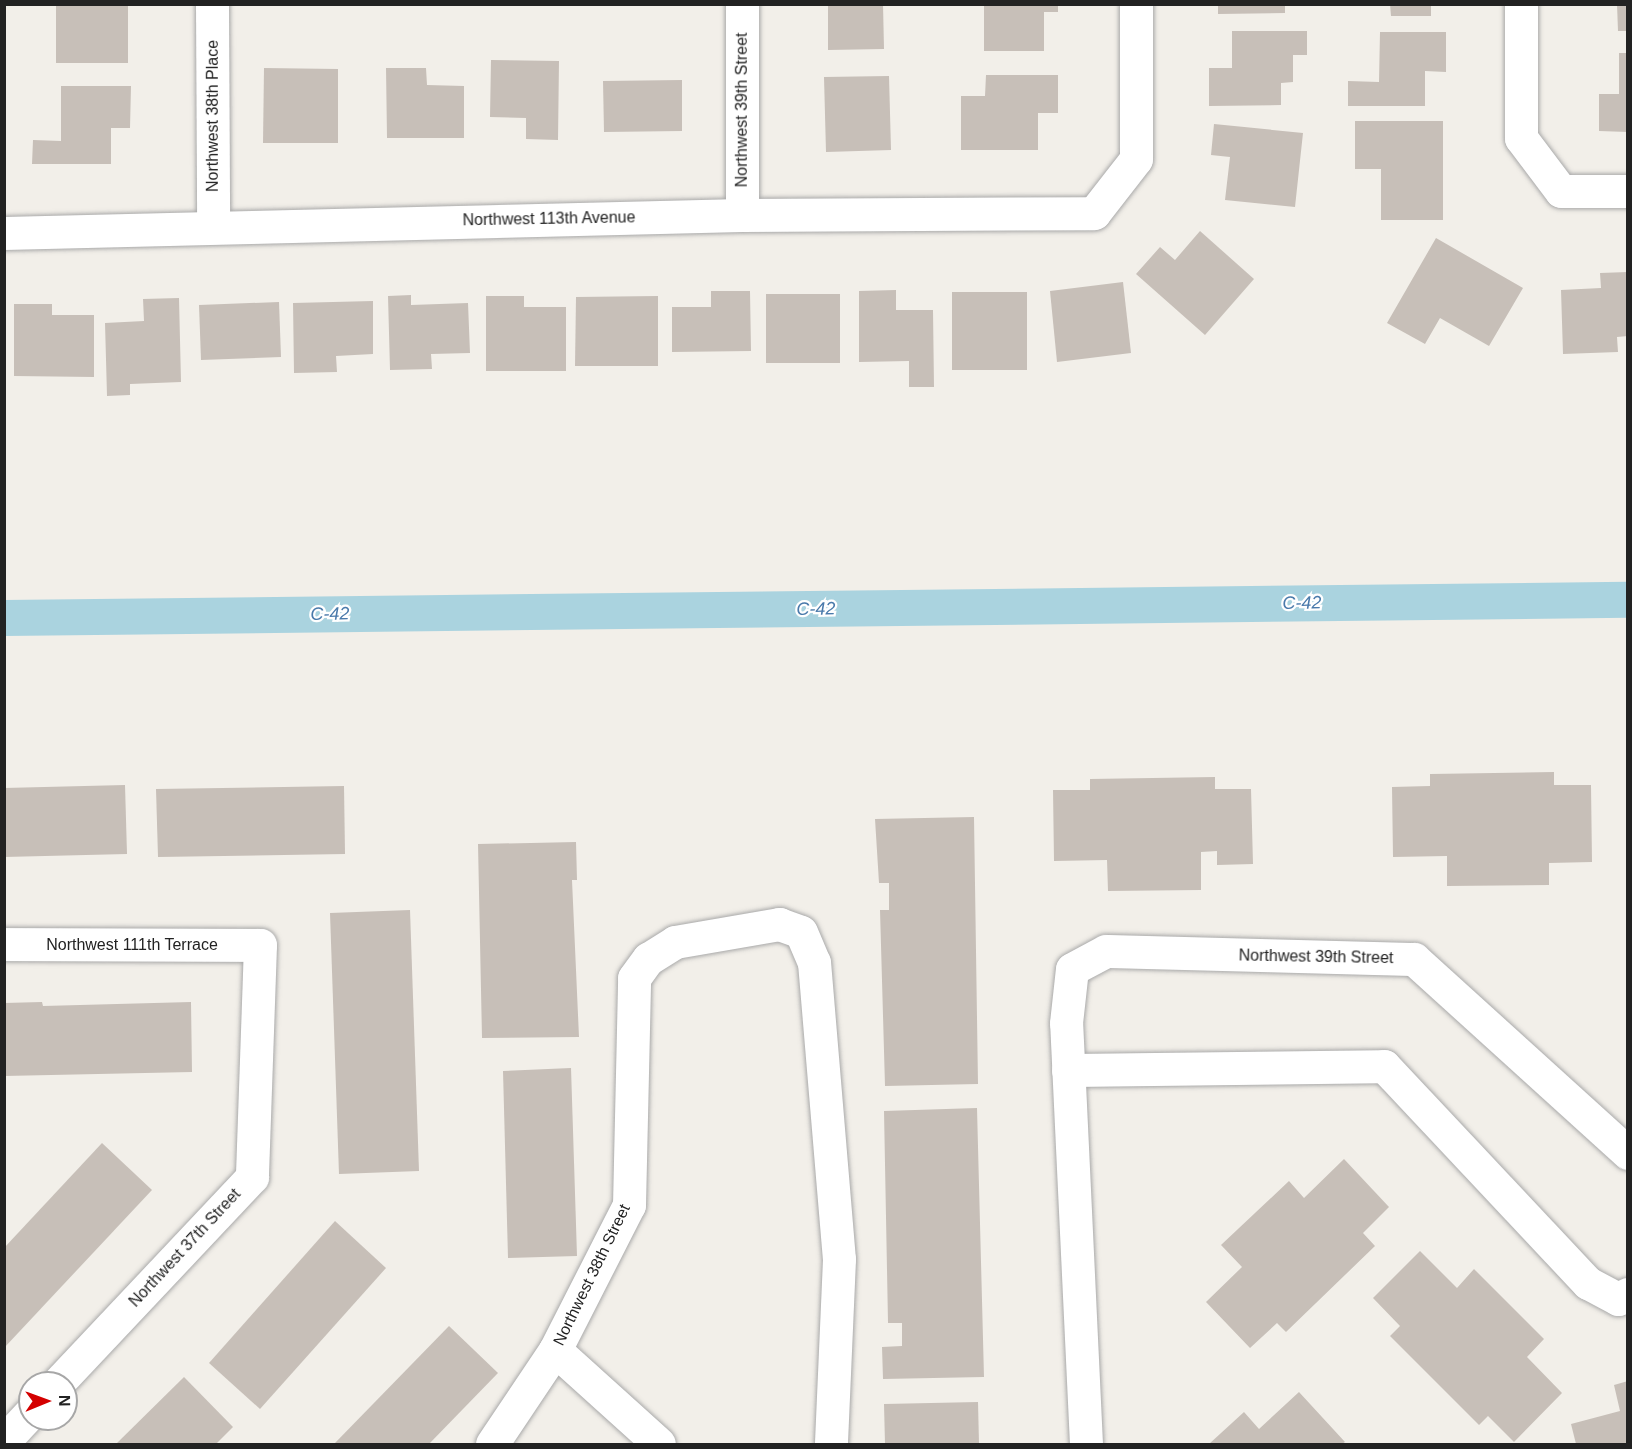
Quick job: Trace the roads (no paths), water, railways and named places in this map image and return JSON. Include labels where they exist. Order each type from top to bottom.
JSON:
[{"type":"street","name":"Northwest 38th Place","points":[[212,4],[213,227]]},
{"type":"street","name":"Northwest 39th Street","points":[[742,4],[742,215]]},
{"type":"street","name":"Northwest 113th Avenue","points":[[4,232],[742,215],[1094,213],[1136,159],[1136,4]]},
{"type":"street","points":[[1521,4],[1521,138],[1561,191],[1628,191]]},
{"type":"street","name":"Northwest 38th Street","points":[[492,1444],[555,1350],[629,1205],[634,978],[648,959],[675,942],[742,928],[779,924],[801,932],[814,962],[838,1259],[831,1444]]},
{"type":"street","name":"Northwest 111th Terrace","points":[[4,944],[261,945]]},
{"type":"street","name":"Northwest 37th Street","points":[[69,1371],[252,1176],[261,945]]},
{"type":"street","name":"Northwest 39th Street","points":[[1086,1444],[1066,1023],[1072,969],[1106,951],[1414,959],[1628,1153]]},
{"type":"street","points":[[1068,1070],[1384,1066],[1588,1283],[1618,1299],[1628,1294]]},
{"type":"street","points":[[555,1350],[659,1444]]},
{"type":"street","points":[[4,1441],[18,1426]]},
{"type":"waterway","name":"C-42","points":[[4,618],[1628,600]]}]
